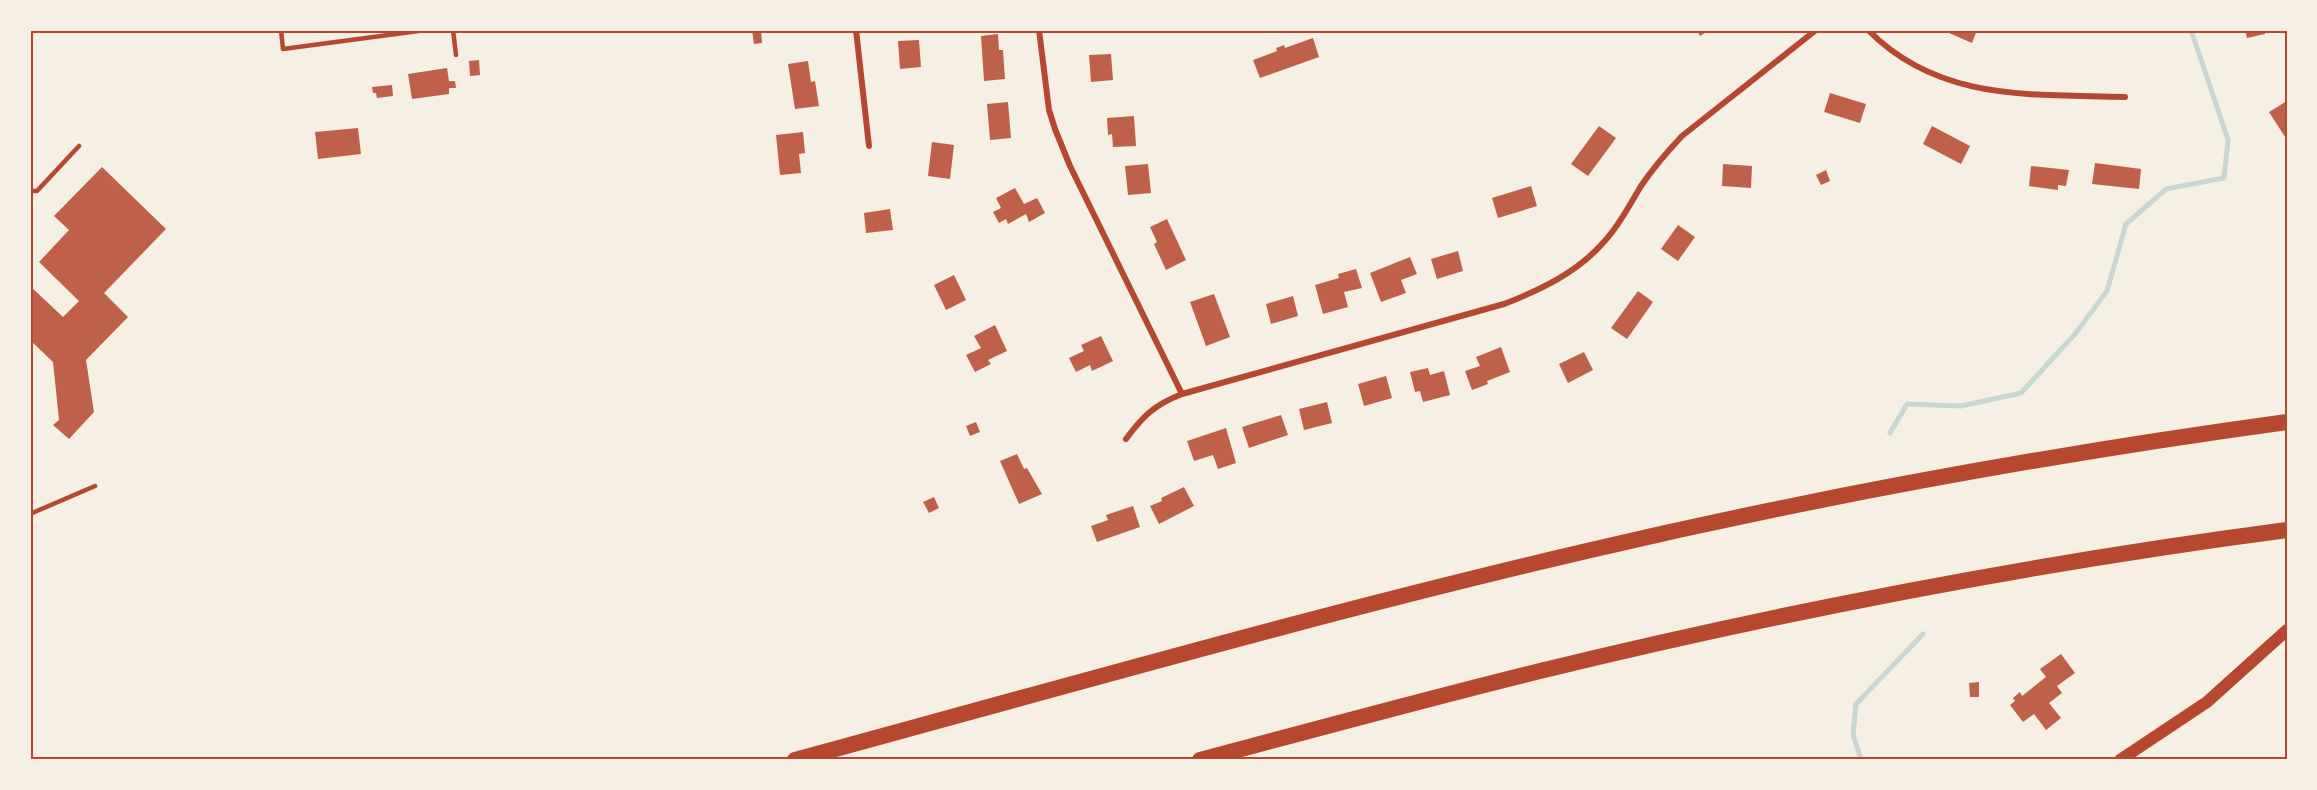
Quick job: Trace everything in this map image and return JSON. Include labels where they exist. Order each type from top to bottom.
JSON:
[{"type":"highway","points":[[795,760],[1367,605],[1650,536],[1948,476],[2287,422]]},
{"type":"highway","points":[[1200,760],[1543,670],[1779,618],[2017,572],[2287,530]]},
{"type":"main road","points":[[2120,760],[2207,702],[2287,630]]},
{"type":"street","points":[[856,30],[869,146]]},
{"type":"street","points":[[1039,30],[1049,110],[1054,129],[1182,394]]},
{"type":"street","points":[[1126,440],[1142,417],[1182,394],[1504,304],[1553,282],[1577,267],[1602,244],[1663,156],[1682,136],[1816,30]]},
{"type":"street","points":[[1868,30],[1911,63],[1958,84],[2013,94],[2125,97]]},
{"type":"lane","points":[[281,30],[283,49],[404,31],[426,30]]},
{"type":"lane","points":[[453,30],[456,55]]},
{"type":"lane","points":[[30,190],[38,191],[80,146]]},
{"type":"lane","points":[[30,514],[95,486]]},
{"type":"building","points":[[752,30],[761,30],[762,43],[754,44]]},
{"type":"building","points":[[1697,30],[1709,30],[1700,36]]},
{"type":"building","points":[[1942,30],[1977,30],[1972,43]]},
{"type":"building","points":[[2245,30],[2265,30],[2265,34],[2247,38]]},
{"type":"building","points":[[998,34],[999,50],[1003,50],[1005,79],[984,81],[981,36]]},
{"type":"building","points":[[1313,38],[1319,57],[1260,78],[1253,60],[1277,51],[1276,48],[1284,45],[1285,48]]},
{"type":"building","points":[[919,40],[921,67],[900,69],[898,41]]},
{"type":"building","points":[[1111,54],[1113,80],[1091,82],[1089,55]]},
{"type":"building","points":[[479,60],[480,75],[470,76],[469,61]]},
{"type":"building","points":[[808,61],[811,82],[815,81],[819,106],[795,109],[788,64]]},
{"type":"building","points":[[447,68],[449,81],[455,81],[456,88],[449,88],[449,94],[412,99],[408,74]]},
{"type":"building","points":[[392,85],[393,96],[377,98],[376,93],[373,93],[372,87]]},
{"type":"building","points":[[1830,93],[1866,104],[1860,123],[1824,112]]},
{"type":"building","points":[[2287,101],[2287,140],[2269,112]]},
{"type":"building","points":[[1008,102],[1011,138],[990,140],[987,104]]},
{"type":"building","points":[[1134,116],[1136,146],[1113,147],[1112,134],[1108,135],[1107,118]]},
{"type":"building","points":[[1599,126],[1616,138],[1588,176],[1571,164]]},
{"type":"building","points":[[1932,126],[1970,146],[1961,164],[1923,144]]},
{"type":"building","points":[[358,128],[361,154],[318,159],[315,132]]},
{"type":"building","points":[[803,132],[805,153],[799,154],[801,173],[780,175],[776,135]]},
{"type":"building","points":[[932,142],[954,145],[950,179],[928,176]]},
{"type":"building","points":[[2095,163],[2141,169],[2139,189],[2092,184]]},
{"type":"building","points":[[1148,164],[1151,193],[1128,195],[1125,166]]},
{"type":"building","points":[[1723,164],[1752,166],[1751,188],[1722,186]]},
{"type":"building","points":[[2031,166],[2069,170],[2066,186],[2058,185],[2058,190],[2029,186]]},
{"type":"building","points":[[102,167],[166,229],[104,293],[128,317],[86,360],[94,412],[69,439],[53,425],[59,420],[53,362],[30,340],[30,286],[63,317],[79,301],[39,262],[69,230],[54,216]]},
{"type":"building","points":[[1826,170],[1830,181],[1821,185],[1816,175]]},
{"type":"building","points":[[1531,186],[1537,206],[1498,218],[1492,198]]},
{"type":"building","points":[[1015,188],[1024,204],[1037,198],[1045,213],[1029,222],[1026,214],[1008,224],[1006,219],[999,223],[993,212],[1001,208],[996,198]]},
{"type":"building","points":[[890,209],[893,230],[866,233],[864,213]]},
{"type":"building","points":[[1167,219],[1186,260],[1166,270],[1154,244],[1157,242],[1150,227]]},
{"type":"building","points":[[1678,225],[1695,237],[1678,261],[1661,249]]},
{"type":"building","points":[[1458,251],[1463,271],[1437,279],[1431,259]]},
{"type":"building","points":[[1410,257],[1417,274],[1401,280],[1406,293],[1381,302],[1370,273]]},
{"type":"building","points":[[1356,269],[1362,288],[1344,292],[1348,307],[1323,314],[1315,285],[1339,278],[1338,274]]},
{"type":"building","points":[[954,275],[966,300],[946,310],[934,285]]},
{"type":"building","points":[[1638,291],[1653,302],[1627,339],[1611,328]]},
{"type":"building","points":[[1214,294],[1230,337],[1206,346],[1190,302]]},
{"type":"building","points":[[1293,296],[1298,316],[1271,324],[1266,304]]},
{"type":"building","points":[[995,325],[1007,351],[988,360],[991,364],[975,372],[966,355],[981,348],[974,336]]},
{"type":"building","points":[[1101,336],[1113,361],[1092,371],[1090,365],[1076,372],[1069,358],[1084,351],[1081,345]]},
{"type":"building","points":[[1501,347],[1510,372],[1472,390],[1465,371],[1480,366],[1476,357]]},
{"type":"building","points":[[1584,352],[1593,370],[1568,383],[1559,364]]},
{"type":"building","points":[[1428,368],[1430,375],[1444,371],[1450,395],[1423,402],[1420,391],[1415,392],[1410,372]]},
{"type":"building","points":[[1386,376],[1392,398],[1364,406],[1358,384]]},
{"type":"building","points":[[1327,402],[1332,423],[1304,430],[1299,409]]},
{"type":"building","points":[[1281,415],[1288,435],[1249,448],[1242,427]]},
{"type":"building","points":[[976,422],[980,432],[970,436],[966,426]]},
{"type":"building","points":[[1226,428],[1236,463],[1218,469],[1213,455],[1194,461],[1187,441]]},
{"type":"building","points":[[1017,454],[1024,469],[1027,468],[1042,494],[1019,504],[1000,461]]},
{"type":"building","points":[[1184,487],[1194,506],[1159,524],[1150,506]]},
{"type":"building","points":[[934,497],[939,508],[929,513],[923,502]]},
{"type":"building","points":[[1133,506],[1140,527],[1097,542],[1091,526],[1108,520],[1106,515]]},
{"type":"building","points":[[2061,654],[2075,673],[2057,686],[2062,693],[2049,703],[2061,718],[2046,730],[2034,714],[2023,722],[2010,705],[2015,701],[2013,698],[2020,692],[2022,696],[2046,677],[2040,669]]},
{"type":"building","points":[[1979,682],[1979,697],[1970,697],[1969,683]]},
{"type":"waterway","points":[[1890,433],[1907,404],[1961,406],[2021,393],[2075,334],[2107,291],[2126,224],[2166,189],[2224,178],[2228,140],[2191,30]]},
{"type":"waterway","points":[[1861,760],[1853,734],[1856,704],[1923,634]]}]
